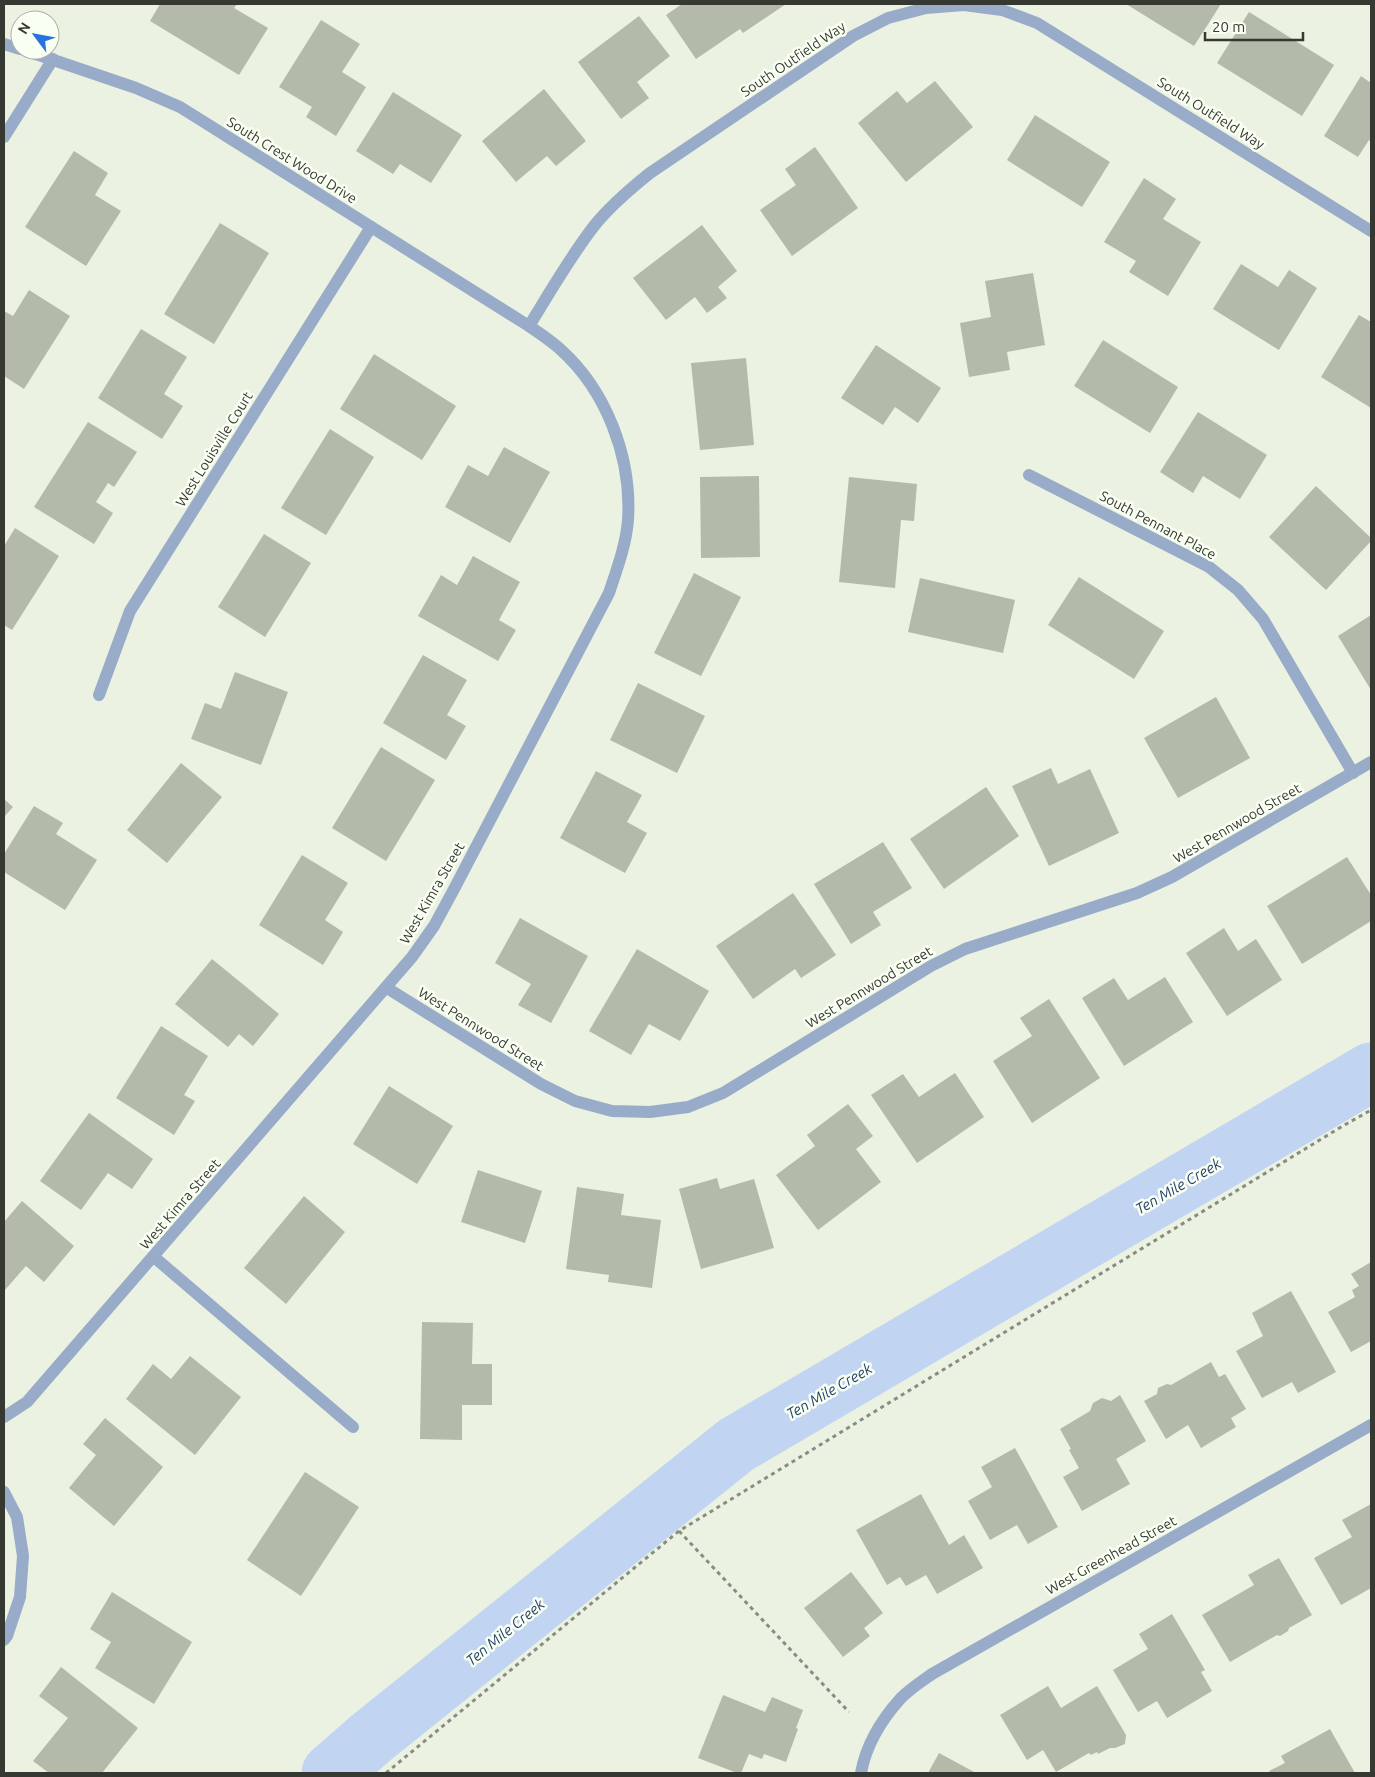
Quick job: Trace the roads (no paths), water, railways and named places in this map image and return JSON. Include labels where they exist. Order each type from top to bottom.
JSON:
[{"type":"street","name":"South Outfield Way","points":[[529,326],[573,255],[595,225],[621,197],[650,173],[853,36],[888,18],[926,8],[964,5],[1002,10],[1037,23],[1371,231]]},
{"type":"street","points":[[4,137],[52,60]]},
{"type":"street","name":"South Crest Wood Drive","points":[[56,60],[136,88],[180,108],[529,326]]},
{"type":"street","name":"West Louisville Court","points":[[99,695],[130,611],[371,227]]},
{"type":"street","name":"West Kimra Street","points":[[4,1417],[27,1402],[412,957],[453,892],[609,593],[622,557],[628,520],[627,482],[620,445],[606,410],[585,377],[560,349],[529,326]]},
{"type":"street","name":"South Pennant Place","points":[[1029,475],[1209,567],[1238,590],[1263,619],[1353,773]]},
{"type":"street","name":"West Pennwood Street","points":[[387,988],[541,1084],[575,1101],[612,1111],[650,1112],[688,1107],[723,1093],[931,966],[965,949],[1137,893],[1172,877],[1371,762]]},
{"type":"street","points":[[154,1257],[353,1427]]},
{"type":"street","name":"West Greenhead Street","points":[[861,1773],[863,1761],[878,1727],[902,1697],[932,1674],[1371,1425]]},
{"type":"street","points":[[4,1492],[17,1517],[23,1556],[20,1597],[4,1640]]},
{"type":"waterway","name":"Ten Mile Creek","points":[[331,1773],[371,1738],[736,1445],[1371,1072]]}]
